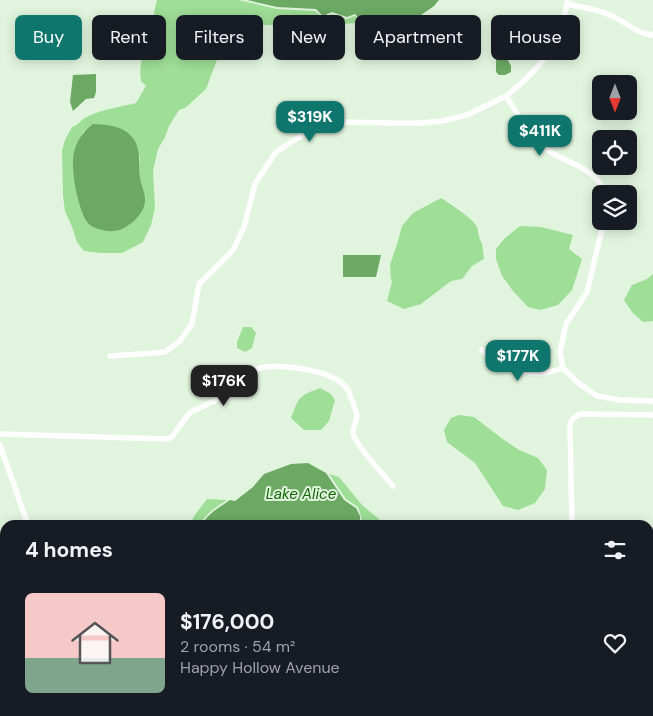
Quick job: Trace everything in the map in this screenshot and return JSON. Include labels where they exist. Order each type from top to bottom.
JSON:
[{"type":"street","points":[[110,356],[165,352],[180,341],[192,324],[199,284],[233,250],[244,227],[255,184],[276,152],[307,132],[338,122],[394,123],[442,121],[467,115],[506,96],[541,63],[560,34],[567,2],[611,15],[639,32],[653,35]]},
{"type":"street","points":[[506,96],[542,146],[552,154],[585,169],[602,185]]},
{"type":"street","points":[[602,230],[587,292],[566,324],[562,338],[560,352],[564,368],[577,382],[597,396],[620,400],[653,401]]},
{"type":"street","points":[[482,350],[508,368],[521,372],[553,372],[564,368]]},
{"type":"street","points":[[0,434],[168,439],[172,437],[186,416],[216,400],[247,373],[265,368],[295,368],[335,378],[347,389],[357,416],[353,434],[392,486]]},
{"type":"street","points":[[572,520],[570,425],[574,416],[580,414],[653,415]]},
{"type":"street","points":[[0,445],[26,520]]},
{"type":"shaded area","points":[[157,0],[239,0],[277,9],[315,11],[320,15],[273,15],[273,25],[263,25],[263,15],[176,15],[176,60],[217,60],[206,89],[185,108],[179,110],[158,149],[153,171],[155,208],[151,225],[143,242],[122,253],[84,251],[77,242],[65,211],[62,151],[65,140],[72,127],[87,117],[106,110],[136,103],[146,86],[141,81],[142,60],[166,60],[166,15],[154,15]],"holes":[[[84,131],[140,157],[140,177],[145,201],[74,175],[73,162],[75,152]]]},
{"type":"shaded area","points":[[355,16],[355,23],[345,24],[345,18]]},
{"type":"shaded area","points":[[441,198],[475,223],[482,243],[484,259],[472,266],[462,279],[451,281],[421,304],[404,309],[387,301],[392,282],[390,265],[402,226],[413,213]]},
{"type":"shaded area","points":[[520,226],[541,227],[573,235],[569,249],[582,259],[572,290],[558,305],[540,310],[528,307],[502,276],[496,259],[496,249],[505,238]]},
{"type":"shaded area","points":[[653,274],[653,321],[643,322],[632,312],[624,300],[632,285],[647,279]]},
{"type":"shaded area","points":[[243,327],[251,327],[256,333],[252,348],[245,352],[237,348],[237,342]]},
{"type":"shaded area","points":[[320,388],[331,394],[335,400],[329,421],[321,430],[304,430],[291,418],[298,401],[304,395]]},
{"type":"shaded area","points":[[459,415],[474,417],[519,450],[538,458],[547,470],[545,489],[535,503],[518,510],[503,506],[475,463],[447,442],[444,430],[451,418]]},
{"type":"shaded area","points":[[329,474],[339,477],[362,505],[380,520],[361,520],[358,507],[346,499]]},
{"type":"shaded area","points":[[207,499],[227,500],[203,520],[192,520]]},
{"type":"water","points":[[247,0],[439,0],[421,15],[355,14],[347,17],[332,12],[322,15],[316,9],[277,7]]},
{"type":"water","points":[[496,60],[508,60],[511,72],[499,75],[496,72]]},
{"type":"water","points":[[96,74],[94,98],[86,99],[73,111],[70,102],[73,75]]},
{"type":"water","points":[[93,124],[114,126],[124,130],[132,137],[137,146],[145,204],[133,222],[116,231],[98,229],[87,222],[76,188],[73,168],[74,152],[81,136]]},
{"type":"water","points":[[343,255],[381,255],[376,277],[343,277]]},
{"type":"water","name":"Lake Alice","points":[[308,463],[326,473],[344,500],[356,508],[360,520],[206,520],[230,500],[235,501],[253,487],[264,474],[291,464]]}]
